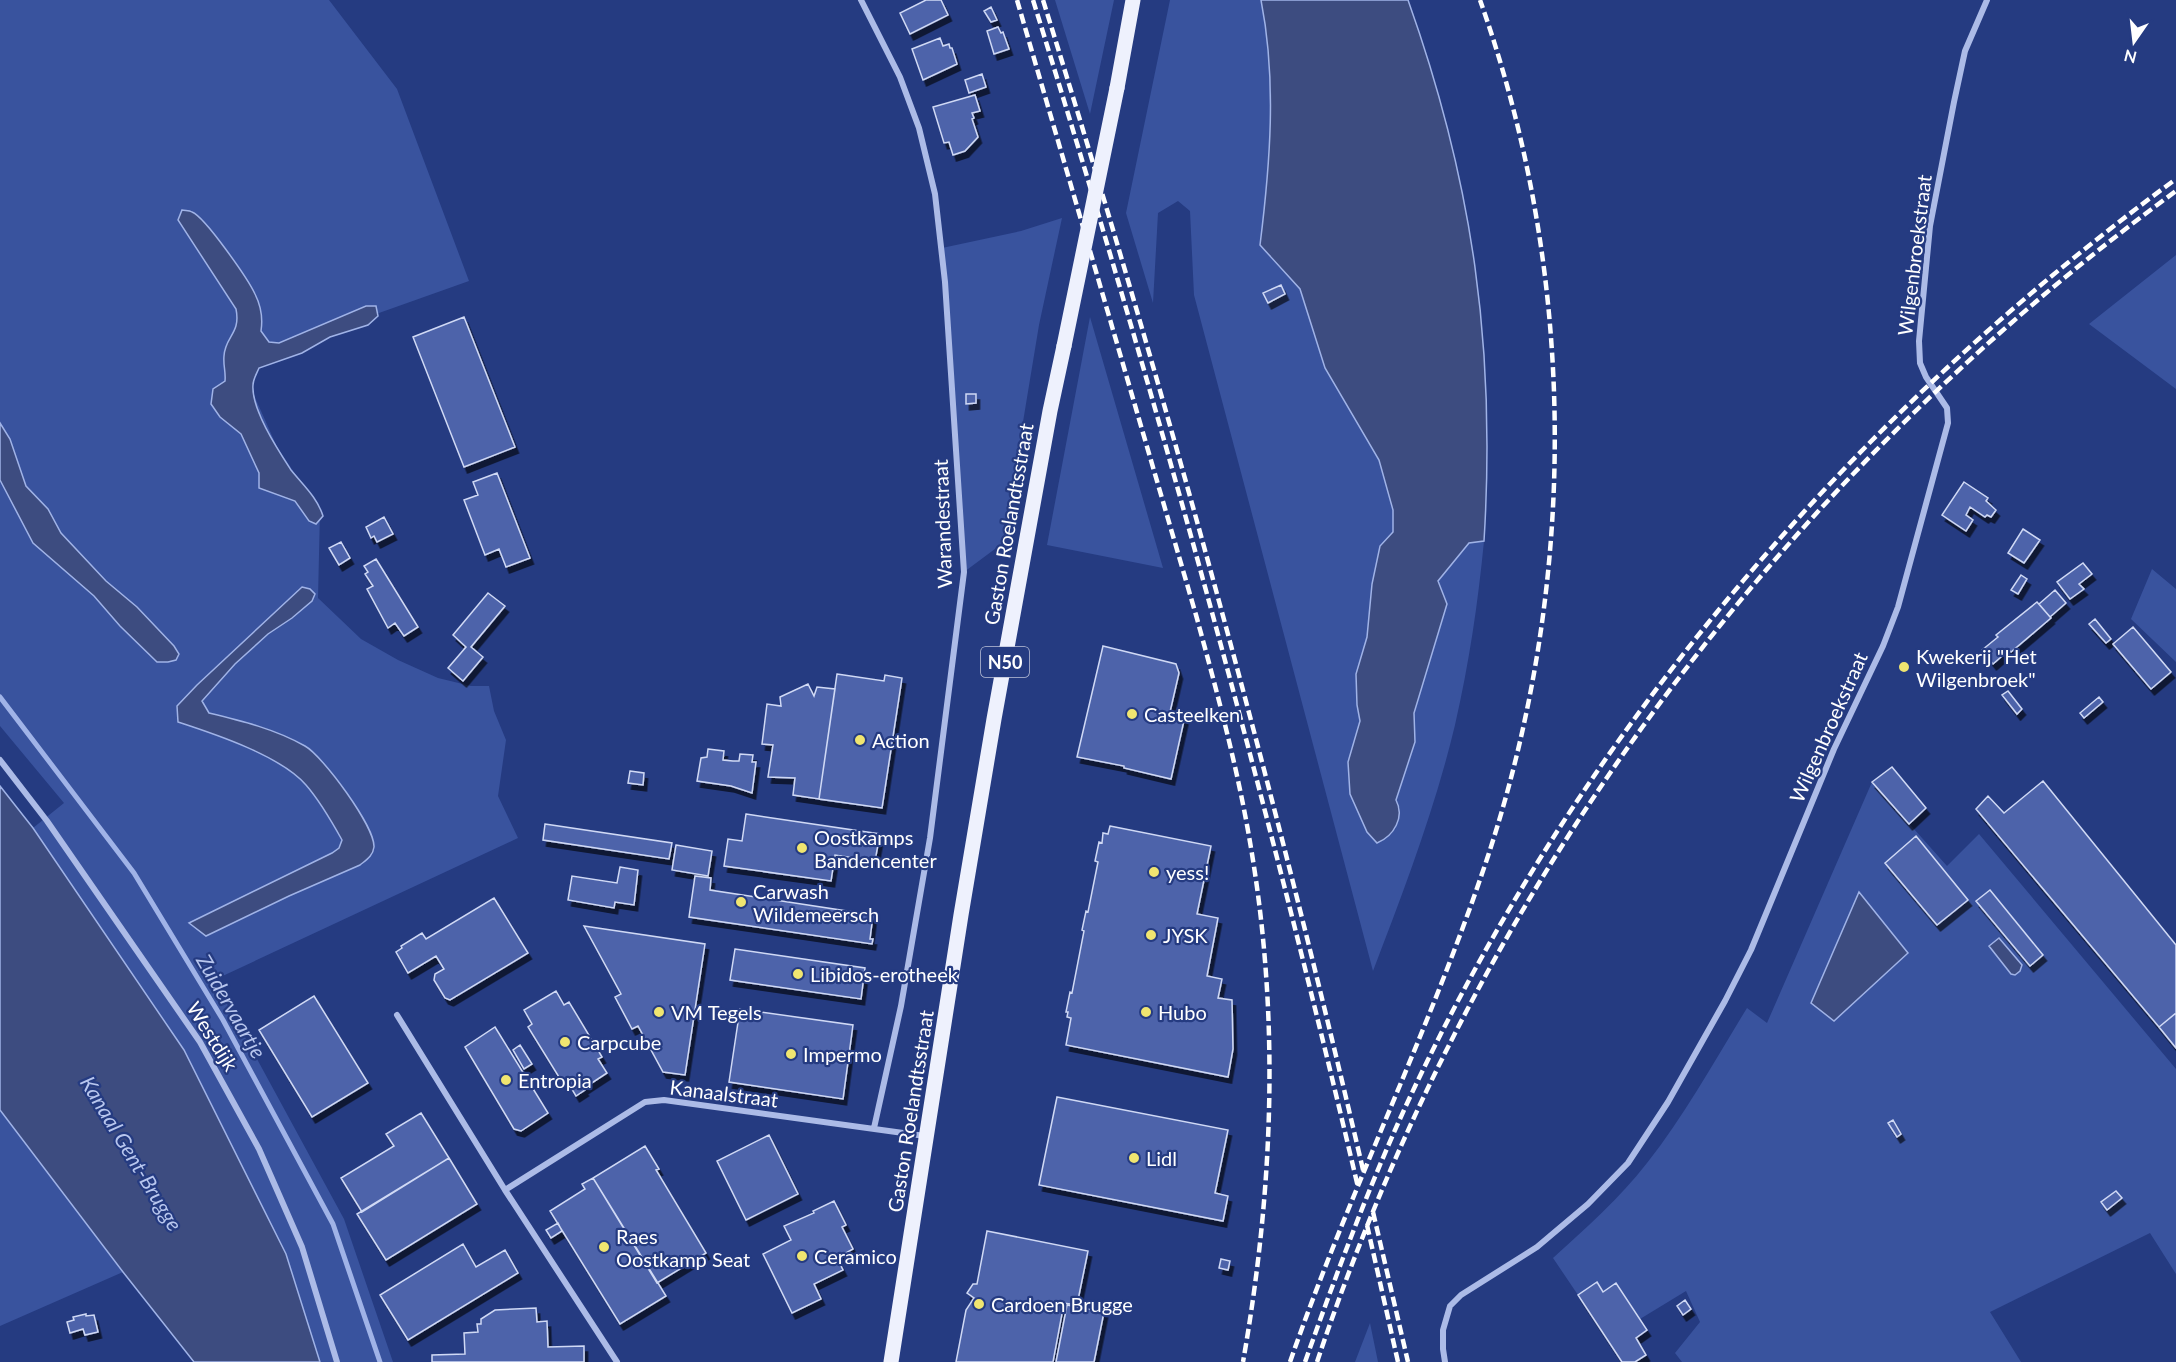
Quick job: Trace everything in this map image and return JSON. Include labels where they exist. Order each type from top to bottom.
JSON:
[{"type":"main road","name":"Gaston Roelandtsstraat","points":[[891,1362],[994,719],[1050,411],[1133,0]]},
{"type":"street","name":"Warandestraat","points":[[861,0],[900,77],[919,128],[935,194],[945,282],[964,572],[930,838],[901,1006],[874,1128]]},
{"type":"street","name":"Wilgenbroekstraat","points":[[1445,1362],[1443,1330],[1450,1306],[1461,1295],[1537,1247],[1588,1204],[1628,1163],[1668,1102],[1751,950],[1834,749],[1883,646],[1898,607],[1948,423],[1947,408],[1926,377],[1920,363],[1919,340],[1930,226],[1954,102],[1965,51],[1987,0]]},
{"type":"street","name":"Westdijk","points":[[0,760],[47,821],[200,1042],[249,1129],[302,1247],[337,1362]]},
{"type":"street","points":[[397,1015],[505,1190],[617,1362]]},
{"type":"street","name":"Kanaalstraat","points":[[505,1190],[645,1102],[664,1100],[927,1137]]},
{"type":"shaded area","points":[[0,0],[329,0],[397,89],[469,281],[258,356],[250,371],[253,393],[277,447],[320,511],[318,598],[361,639],[398,660],[438,678],[471,686],[489,686],[494,711],[506,740],[498,796],[518,838],[214,980],[344,1219],[393,1362],[320,1362],[286,1254],[184,1050],[33,828],[64,803],[0,726]]},
{"type":"shaded area","points":[[1055,0],[1114,0],[1090,114]]},
{"type":"shaded area","points":[[1170,0],[1261,0],[1269,61],[1270,122],[1267,184],[1260,245],[1300,289],[1325,368],[1379,460],[1393,510],[1393,532],[1372,584],[1367,637],[1356,674],[1360,721],[1348,763],[1395,830],[1400,808],[1396,800],[1415,742],[1414,713],[1447,604],[1438,581],[1469,543],[1484,541],[1469,656],[1447,756],[1418,849],[1373,971],[1194,295],[1190,211],[1178,201],[1158,213],[1153,303],[1126,213]]},
{"type":"shaded area","points":[[1062,218],[1039,325],[1003,543],[964,572],[942,248],[1021,231]]},
{"type":"shaded area","points":[[2176,255],[2176,389],[2089,324]]},
{"type":"shaded area","points":[[1090,317],[1163,568],[1047,545]]},
{"type":"shaded area","points":[[2152,569],[2176,589],[2176,662],[2131,619]]},
{"type":"shaded area","points":[[1872,782],[1947,866],[1979,834],[2176,1069],[2176,1274],[2150,1233],[1990,1312],[2021,1362],[1682,1362],[1675,1353],[1700,1322],[1686,1291],[1640,1319],[1616,1284],[1603,1292],[1597,1282],[1578,1295],[1553,1258],[1614,1201],[1661,1145],[1687,1107],[1747,1008],[1767,1023]]},
{"type":"shaded area","points":[[0,1110],[123,1272],[0,1326]]},
{"type":"shaded area","points":[[1370,1323],[1378,1362],[1355,1362]]},
{"type":"water","points":[[1261,0],[1408,0],[1449,134],[1464,200],[1475,266],[1486,401],[1487,470],[1484,541],[1469,543],[1438,581],[1447,604],[1414,713],[1415,742],[1396,800],[1398,819],[1393,831],[1377,843],[1367,832],[1350,794],[1348,762],[1360,721],[1356,674],[1367,637],[1372,584],[1380,546],[1393,532],[1393,510],[1379,460],[1325,368],[1300,289],[1260,245],[1267,184],[1270,123],[1269,61]]},
{"type":"water","points":[[182,210],[190,211],[198,216],[226,249],[251,286],[262,317],[261,331],[269,342],[279,343],[366,306],[376,306],[378,316],[368,325],[330,337],[302,353],[259,368],[254,381],[256,406],[266,429],[291,470],[309,491],[320,509],[323,516],[316,524],[309,521],[295,501],[259,488],[259,473],[241,434],[220,417],[211,404],[213,389],[225,381],[225,349],[235,330],[236,309],[178,220]]},
{"type":"water","points":[[0,423],[10,439],[26,486],[48,509],[61,533],[106,581],[137,607],[174,646],[179,654],[176,660],[157,662],[120,626],[94,596],[33,543],[0,480]]},
{"type":"water","points":[[302,587],[310,589],[315,594],[312,601],[268,634],[235,664],[202,701],[209,713],[270,730],[294,740],[313,752],[347,793],[366,824],[374,847],[369,858],[360,865],[206,936],[189,923],[332,853],[339,848],[342,840],[316,798],[295,774],[246,747],[178,722],[177,706]]},
{"type":"water","name":"Kanaal Gent-Brugge","points":[[0,786],[33,828],[184,1050],[286,1254],[320,1362],[194,1362],[0,1110]]},
{"type":"water","points":[[1859,892],[1908,953],[1834,1021],[1811,1003]]},
{"type":"water","points":[[1999,938],[2022,965],[2020,971],[2015,975],[2011,974],[1989,946]]},
{"type":"building","points":[[926,0],[941,0],[948,15],[910,34],[900,13]]},
{"type":"building","points":[[991,7],[997,20],[991,22],[984,11]]},
{"type":"building","points":[[998,27],[1001,33],[1003,32],[1009,49],[994,54],[987,31]]},
{"type":"building","points":[[940,38],[943,46],[949,44],[952,48],[957,64],[923,80],[912,49]]},
{"type":"building","points":[[982,74],[986,87],[969,93],[965,80]]},
{"type":"building","points":[[975,95],[980,111],[972,113],[974,118],[972,119],[978,137],[965,151],[953,155],[949,142],[944,143],[933,107]]},
{"type":"building","points":[[1281,285],[1285,294],[1268,303],[1263,293]]},
{"type":"building","points":[[464,317],[515,447],[464,467],[413,337]]},
{"type":"building","points":[[966,394],[976,394],[976,403],[966,404]]},
{"type":"building","points":[[497,473],[530,558],[506,567],[499,549],[485,555],[464,500],[478,495],[473,482]]},
{"type":"building","points":[[1964,482],[1988,498],[1986,501],[1996,510],[1991,517],[1987,515],[1985,517],[1970,507],[1966,515],[1973,520],[1966,531],[1942,515]]},
{"type":"building","points":[[384,517],[393,534],[377,542],[374,536],[371,538],[366,527]]},
{"type":"building","points":[[2023,529],[2040,540],[2024,563],[2008,553]]},
{"type":"building","points":[[341,542],[350,558],[339,565],[329,548]]},
{"type":"building","points":[[376,559],[418,627],[404,636],[395,623],[388,628],[367,589],[373,586],[365,574],[368,572],[364,566]]},
{"type":"building","points":[[2083,563],[2092,574],[2079,584],[2084,589],[2070,599],[2057,582]]},
{"type":"building","points":[[2021,575],[2027,579],[2018,594],[2011,590]]},
{"type":"building","points":[[2055,590],[2066,603],[2050,617],[2039,604]]},
{"type":"building","points":[[488,593],[505,606],[471,647],[483,657],[463,681],[448,668],[466,647],[453,635]]},
{"type":"building","points":[[2037,602],[2051,618],[1993,664],[1982,650],[1998,637],[1996,635]]},
{"type":"building","points":[[2095,619],[2111,639],[2106,643],[2089,624]]},
{"type":"building","points":[[2133,627],[2171,672],[2151,689],[2113,644]]},
{"type":"building","name":"Casteelken","points":[[1103,646],[1176,664],[1179,673],[1170,712],[1185,716],[1171,779],[1124,768],[1124,766],[1077,757]]},
{"type":"building","name":"Action","points":[[837,674],[884,681],[885,675],[902,678],[882,808],[819,799]]},
{"type":"building","points":[[808,684],[814,696],[817,687],[835,689],[819,799],[793,795],[795,778],[768,777],[773,745],[762,744],[767,704],[781,706],[780,697]]},
{"type":"building","points":[[2008,691],[2022,709],[2017,714],[2002,695]]},
{"type":"building","points":[[2099,697],[2103,702],[2084,718],[2080,713]]},
{"type":"building","points":[[708,749],[724,751],[723,760],[739,761],[740,754],[753,755],[752,762],[756,762],[752,793],[731,786],[697,781],[701,758],[707,757]]},
{"type":"building","points":[[1892,767],[1926,808],[1909,824],[1872,782]]},
{"type":"building","points":[[630,771],[644,773],[643,785],[628,783]]},
{"type":"building","points":[[2043,781],[2176,945],[2176,1013],[2159,1027],[1976,809],[1988,796],[2004,813]]},
{"type":"building","name":"Oostkamps Bandencenter","points":[[746,814],[880,834],[875,861],[835,855],[831,881],[724,866],[728,839],[742,841]]},
{"type":"building","points":[[545,824],[672,843],[669,859],[543,840]]},
{"type":"building","points":[[1110,826],[1211,846],[1197,914],[1218,918],[1207,976],[1222,979],[1218,998],[1232,1000],[1233,1049],[1228,1077],[1066,1045],[1071,1018],[1067,1017],[1068,1012],[1066,1012],[1070,992],[1072,993],[1084,931],[1082,930],[1098,862],[1095,861],[1099,842],[1102,843],[1103,833],[1108,834]]},
{"type":"building","points":[[1916,836],[1968,900],[1937,925],[1885,863]]},
{"type":"building","points":[[676,845],[712,851],[708,876],[672,870]]},
{"type":"building","points":[[620,867],[638,870],[634,905],[615,902],[614,908],[568,900],[572,876],[617,883]]},
{"type":"building","name":"Carwash Wildemeersch","points":[[695,876],[711,878],[710,890],[873,915],[870,939],[873,939],[872,944],[689,917]]},
{"type":"building","points":[[1990,890],[2043,955],[2030,966],[1976,901]]},
{"type":"building","points":[[494,898],[528,953],[450,1000],[445,998],[434,980],[435,974],[444,969],[436,956],[408,973],[396,952],[402,948],[401,946],[422,933],[426,939]]},
{"type":"building","name":"VM Tegels","points":[[584,926],[705,944],[685,1075],[663,1072],[638,1026],[632,1029],[615,997],[621,994]]},
{"type":"building","name":"Libidos-erotheek","points":[[735,949],[865,968],[861,999],[730,980]]},
{"type":"building","name":"Carpcube","points":[[556,991],[564,1005],[569,1002],[602,1057],[598,1059],[607,1073],[576,1096],[566,1079],[562,1082],[528,1027],[532,1024],[524,1010]]},
{"type":"building","points":[[314,996],[368,1083],[312,1117],[259,1030]]},
{"type":"building","name":"Impermo","points":[[740,1009],[853,1025],[843,1099],[729,1082]]},
{"type":"building","points":[[2176,1013],[2176,1048],[2159,1027]]},
{"type":"building","name":"Entropia","points":[[495,1027],[548,1113],[521,1131],[514,1129],[465,1047]]},
{"type":"building","points":[[520,1045],[532,1064],[524,1069],[513,1050]]},
{"type":"building","name":"Lidl","points":[[1057,1097],[1228,1130],[1215,1193],[1228,1196],[1223,1221],[1039,1185]]},
{"type":"building","points":[[421,1113],[449,1158],[362,1212],[341,1178],[394,1146],[386,1134]]},
{"type":"building","points":[[1893,1120],[1901,1134],[1897,1137],[1888,1123]]},
{"type":"building","points":[[769,1135],[798,1194],[746,1220],[717,1161]]},
{"type":"building","points":[[645,1146],[659,1169],[656,1170],[706,1253],[657,1283],[593,1178]]},
{"type":"building","points":[[449,1158],[477,1204],[386,1260],[357,1214]]},
{"type":"building","name":"Raes Oostkamp Seat","points":[[593,1178],[666,1296],[620,1324],[550,1211],[585,1189],[582,1184]]},
{"type":"building","points":[[2116,1191],[2122,1198],[2107,1210],[2101,1202]]},
{"type":"building","name":"Ceramico","points":[[834,1201],[846,1225],[842,1227],[853,1249],[837,1258],[843,1270],[814,1284],[821,1299],[792,1313],[763,1254],[791,1240],[784,1226]]},
{"type":"building","points":[[558,1223],[562,1231],[551,1238],[546,1230]]},
{"type":"building","points":[[987,1231],[1088,1251],[1077,1305],[1064,1303],[1053,1362],[956,1362],[966,1310],[974,1298],[967,1293],[973,1284],[977,1284]]},
{"type":"building","points":[[463,1244],[476,1267],[505,1250],[518,1273],[408,1340],[380,1295]]},
{"type":"building","points":[[1221,1259],[1230,1261],[1228,1270],[1219,1268]]},
{"type":"building","points":[[1597,1282],[1603,1292],[1616,1283],[1647,1330],[1636,1338],[1646,1355],[1635,1362],[1622,1362],[1578,1295]]},
{"type":"building","points":[[1685,1300],[1691,1309],[1683,1315],[1677,1306]]},
{"type":"building","points":[[1067,1305],[1104,1312],[1094,1362],[1056,1362]]},
{"type":"building","points":[[536,1308],[537,1322],[547,1321],[548,1347],[584,1346],[584,1362],[432,1362],[432,1355],[465,1354],[464,1333],[478,1332],[477,1324],[481,1324],[481,1319],[495,1310]]},
{"type":"building","points":[[86,1314],[86,1316],[94,1315],[98,1332],[85,1335],[83,1329],[70,1333],[67,1322],[74,1320],[73,1317]]},
{"type":"waterway","name":"Zuidervaartje","points":[[0,697],[134,873],[223,1020],[333,1224],[380,1362]]},
{"type":"railway","points":[[1017,0],[1196,615],[1233,760],[1251,848],[1266,977],[1269,1105],[1261,1234],[1243,1362]]},
{"type":"railway","points":[[1033,0],[1122,295],[1206,590],[1285,888],[1358,1187]]},
{"type":"railway","points":[[1043,0],[1131,292],[1214,584],[1292,878],[1364,1174]]},
{"type":"railway","points":[[1290,1362],[1338,1236],[1465,923],[1487,859],[1517,754],[1538,646],[1551,538],[1555,429],[1550,320],[1535,212],[1512,105],[1480,0]]},
{"type":"railway","points":[[1305,1362],[1354,1228],[1395,1129],[1479,962],[1557,832],[1642,708],[1736,590],[1836,477],[1943,372],[2057,272],[2176,179]]},
{"type":"railway","points":[[1317,1362],[1383,1188],[1461,1021],[1552,861],[1655,710],[1769,566],[1894,432],[2030,307],[2176,191]]},
{"type":"railway","points":[[1373,1212],[1408,1362]]},
{"type":"railway","points":[[1367,1225],[1398,1362]]},
{"type":"place","name":"Kwekerij \"Het Wilgenbroek\"","points":[[1904,667]]},
{"type":"place","name":"Casteelken","points":[[1132,714]]},
{"type":"place","name":"Action","points":[[860,740]]},
{"type":"place","name":"Oostkamps Bandencenter","points":[[802,848]]},
{"type":"place","name":"yess!","points":[[1154,872]]},
{"type":"place","name":"Carwash Wildemeersch","points":[[741,902]]},
{"type":"place","name":"JYSK","points":[[1151,935]]},
{"type":"place","name":"Libidos-erotheek","points":[[798,974]]},
{"type":"place","name":"VM Tegels","points":[[659,1012]]},
{"type":"place","name":"Hubo","points":[[1146,1012]]},
{"type":"place","name":"Carpcube","points":[[565,1042]]},
{"type":"place","name":"Impermo","points":[[791,1054]]},
{"type":"place","name":"Entropia","points":[[506,1080]]},
{"type":"place","name":"Lidl","points":[[1134,1158]]},
{"type":"place","name":"Raes Oostkamp Seat","points":[[604,1247]]},
{"type":"place","name":"Ceramico","points":[[802,1256]]},
{"type":"place","name":"Cardoen Brugge","points":[[979,1304]]}]
